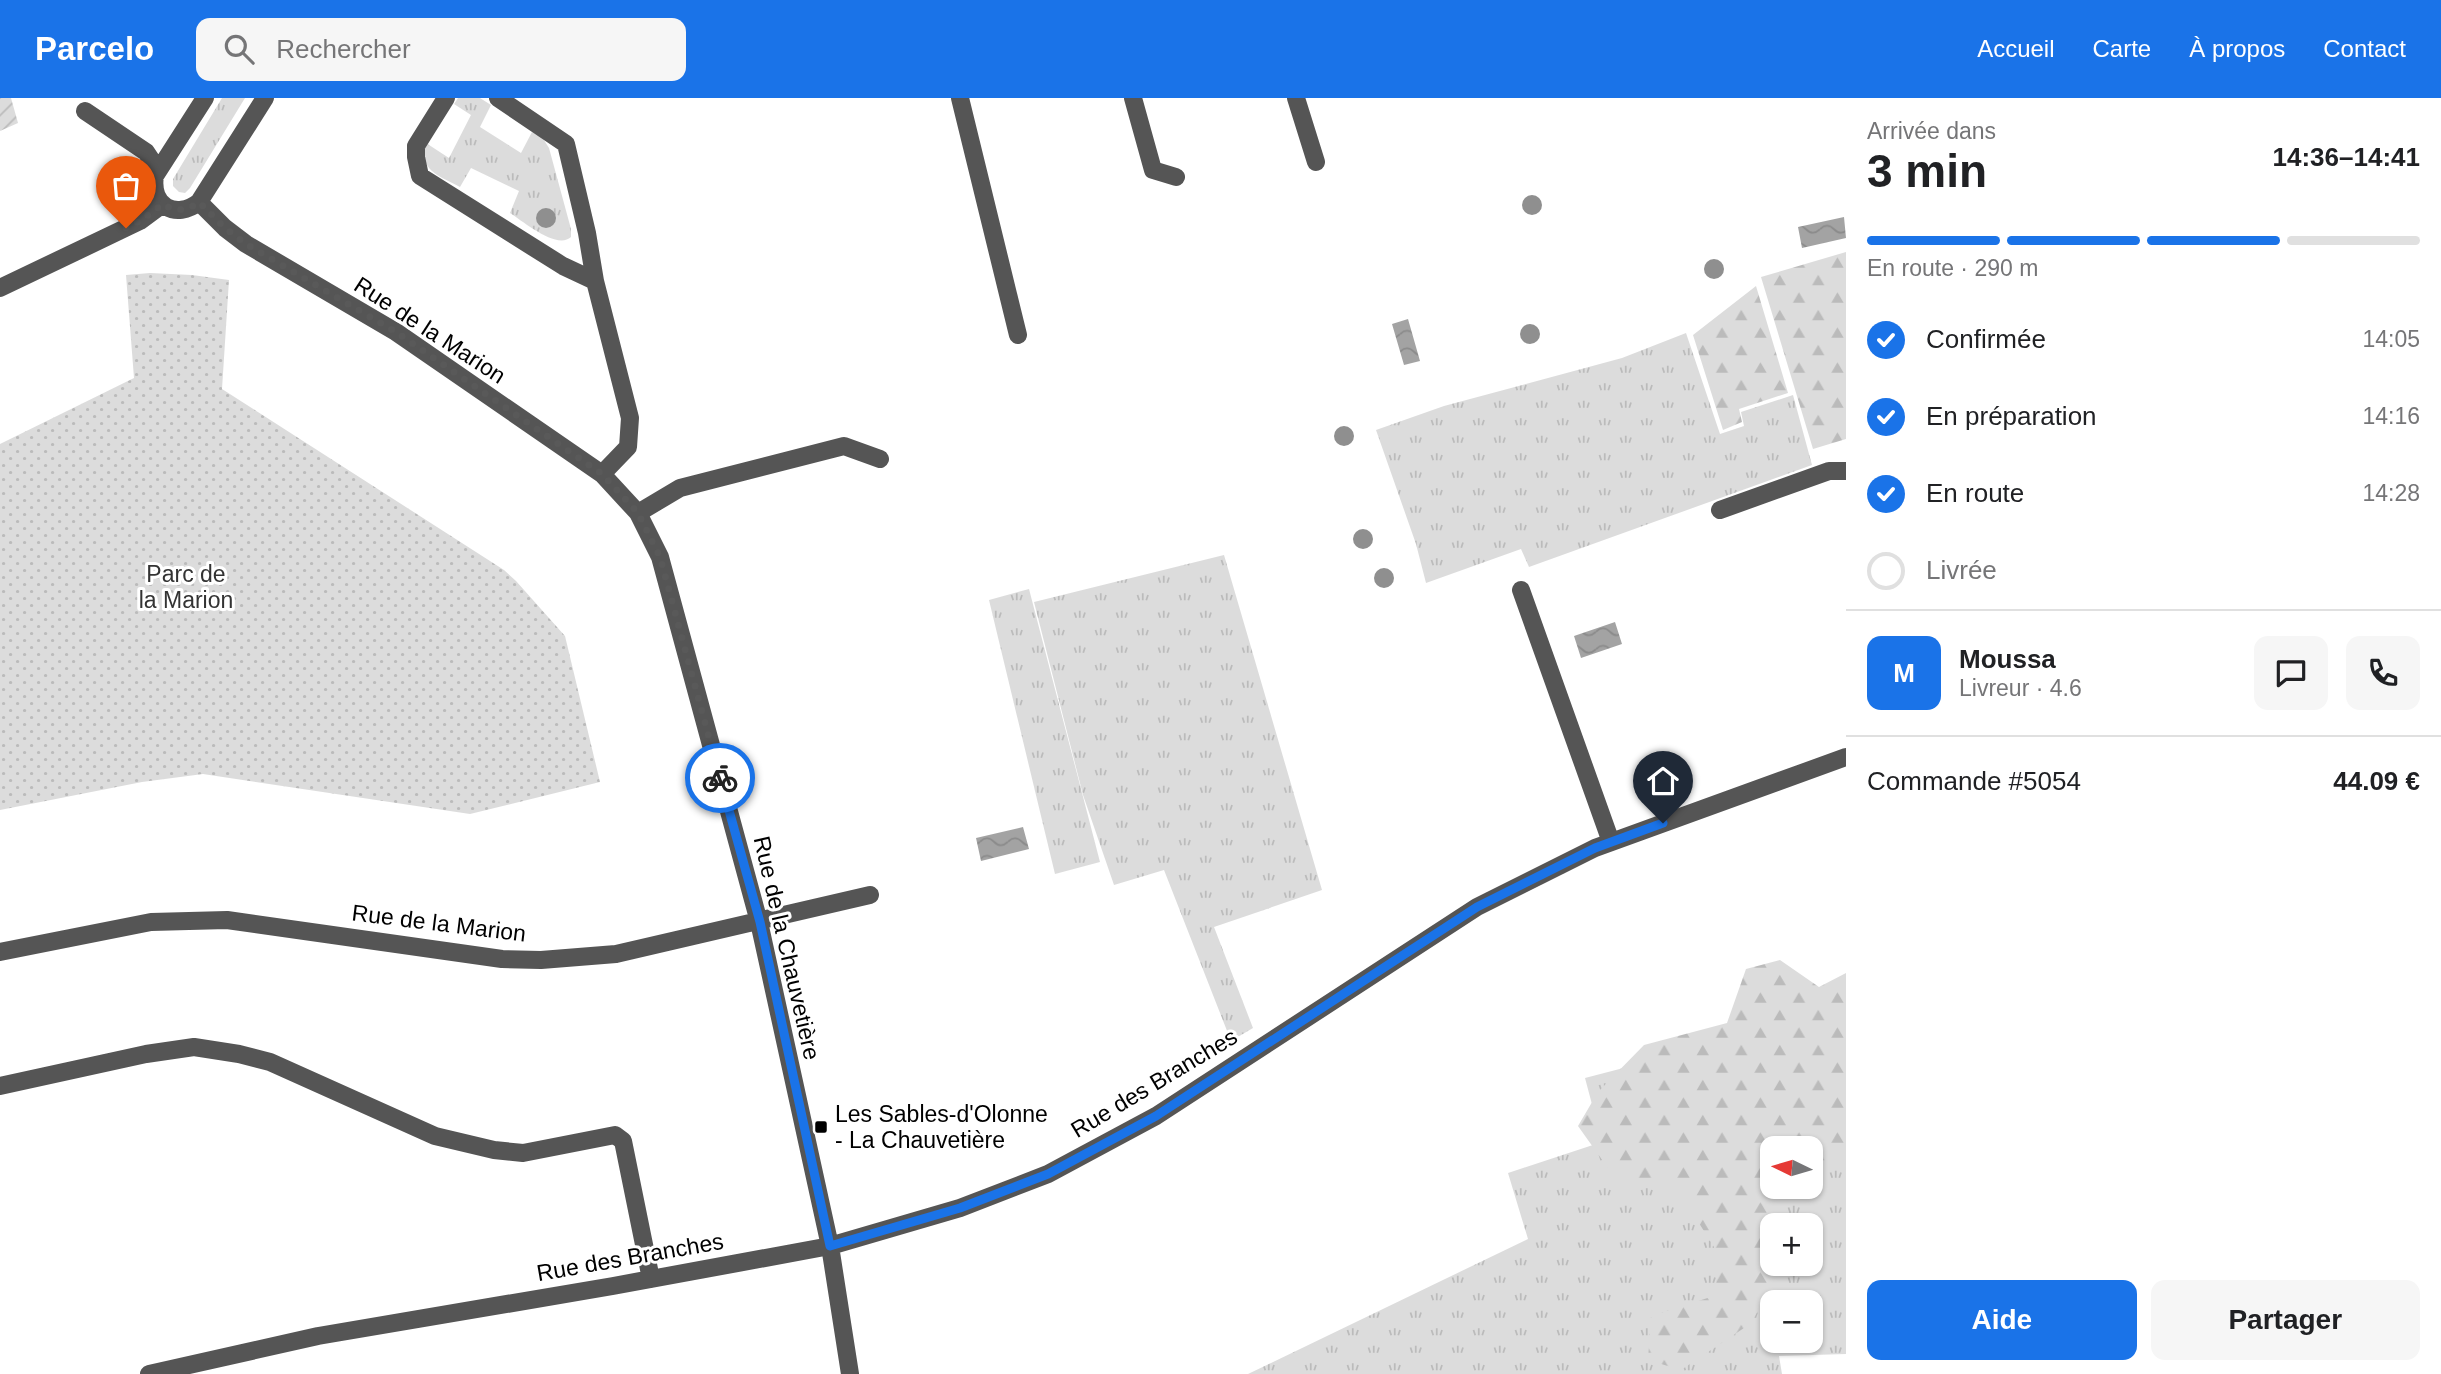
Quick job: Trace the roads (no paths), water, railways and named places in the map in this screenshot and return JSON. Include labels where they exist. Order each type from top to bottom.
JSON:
[{"type":"street","points":[[205,98],[155,176],[155,191],[163,204],[177,211],[185,210],[199,202],[265,98]]},
{"type":"street","points":[[446,98],[416,146],[420,176],[563,266],[595,281]]},
{"type":"street","points":[[498,98],[566,144],[587,233],[595,281],[630,418],[628,447],[602,474]]},
{"type":"street","points":[[960,98],[1018,335]]},
{"type":"street","points":[[1133,98],[1153,170],[1176,177]]},
{"type":"street","points":[[1296,98],[1316,162]]},
{"type":"street","points":[[85,111],[146,152],[158,170]]},
{"type":"street","name":"Rue de la Marion","points":[[199,202],[246,244],[396,332],[602,474]]},
{"type":"street","points":[[0,288],[140,221],[163,204]]},
{"type":"street","points":[[638,513],[680,488],[844,446],[880,459]]},
{"type":"street","points":[[1720,510],[1829,471],[1846,471]]},
{"type":"street","name":"Rue de la Chauvetière","points":[[602,474],[638,513],[660,557],[760,922],[830,1246],[850,1374]]},
{"type":"street","points":[[1521,590],[1611,842]]},
{"type":"street","name":"Rue des Branches","points":[[149,1374],[318,1336],[830,1246],[960,1208],[1048,1174],[1156,1116],[1477,907],[1611,842],[1846,757]]},
{"type":"street","name":"Rue de la Marion","points":[[0,952],[151,922],[227,920],[502,959],[541,960],[616,954],[870,895]]},
{"type":"street","points":[[0,1086],[146,1054],[194,1047],[270,1062],[435,1136],[494,1150],[523,1153],[615,1135],[623,1141],[651,1279]]},
{"type":"water","points":[[1844,217],[1846,238],[1802,248],[1798,227]]},
{"type":"water","points":[[1408,319],[1420,361],[1404,365],[1392,324]]},
{"type":"water","points":[[1615,622],[1622,644],[1581,658],[1574,636]]},
{"type":"water","points":[[1023,827],[1029,849],[981,861],[976,838]]},
{"type":"place","name":"Les Sables-d'Olonne - La Chauvetière","points":[[821,1127]]},
{"type":"park label","name":"Parc de la Marion","points":[[186,587]]}]
